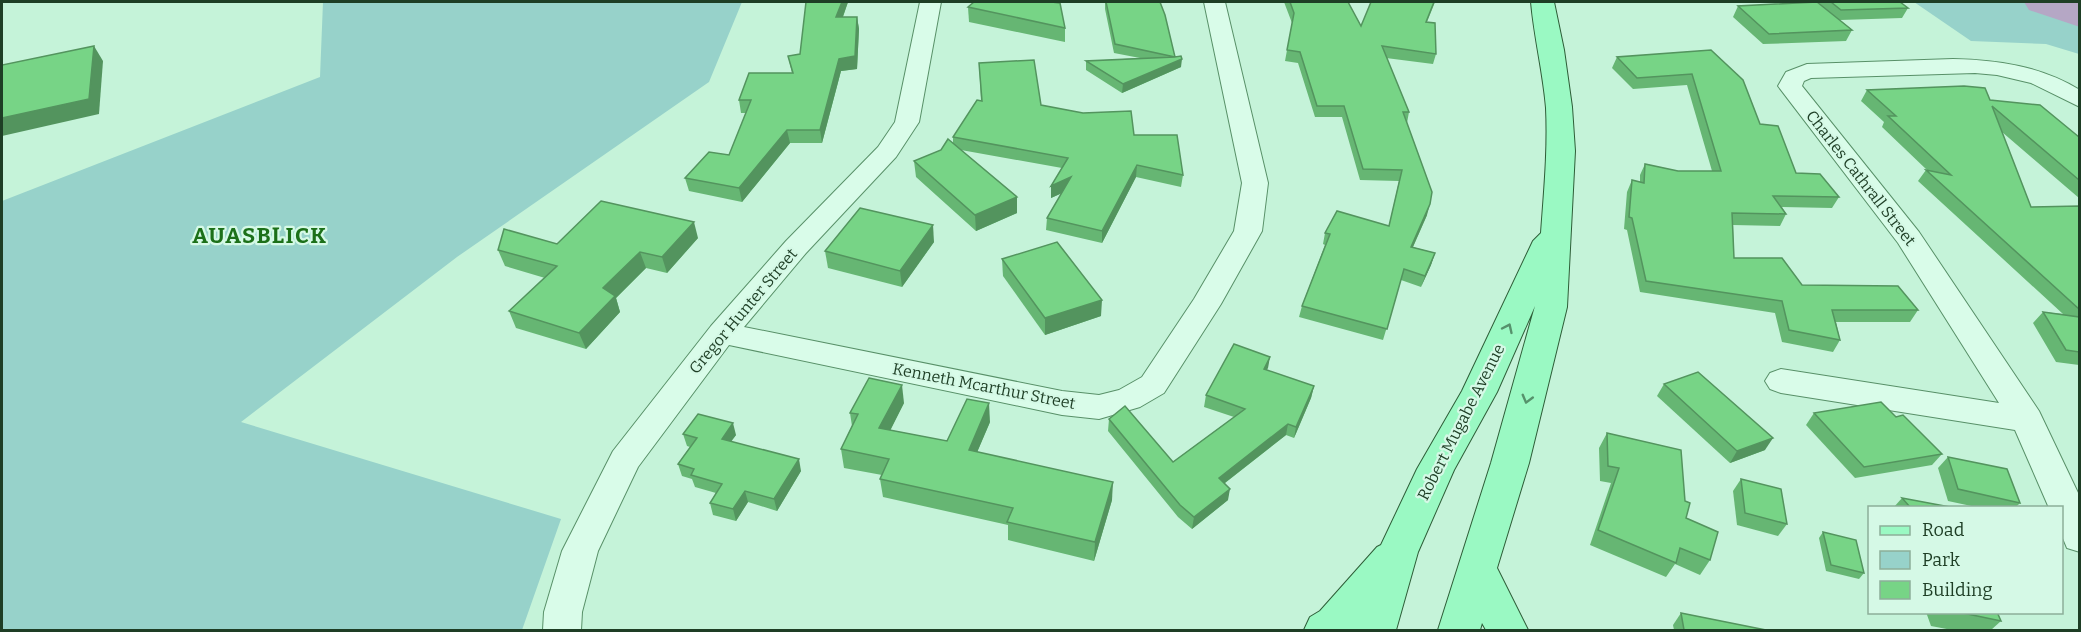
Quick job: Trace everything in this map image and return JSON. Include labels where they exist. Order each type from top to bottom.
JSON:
[{"type":"main road","name":"Robert Mugabe Avenue","points":[[1459,630],[1476,569],[1505,482],[1551,307],[1561,151],[1559,107],[1552,50],[1542,2]]},
{"type":"main road","name":"Robert Mugabe Avenue","points":[[1375,630],[1398,552],[1436,470],[1479,392],[1558,218]]},
{"type":"main road","points":[[1325,630],[1335,624],[1398,552]]},
{"type":"main road","points":[[1476,569],[1507,630]]},
{"type":"street","name":"Gregor Hunter Street","points":[[562,630],[563,612],[580,551],[626,460],[722,333],[796,247],[887,153],[907,122],[930,2]]},
{"type":"street","name":"Kenneth Mcarthur Street","points":[[722,333],[1062,403],[1099,407],[1129,399],[1153,385],[1206,304],[1248,231],[1255,183],[1214,2]]},
{"type":"street","name":"Charles Cathrall Street","points":[[2079,100],[2061,87],[2028,74],[1992,66],[1958,64],[1807,71],[1794,76],[1790,86],[1909,238],[2027,420],[2079,537]]},
{"type":"street","points":[[1781,381],[2027,420]]},
{"type":"green space","points":[[323,2],[742,2],[709,82],[457,257],[241,422],[561,519],[522,630],[2,630],[2,201],[320,77]]},
{"type":"green space","points":[[1914,2],[2079,2],[2079,54],[2046,44],[1971,41]]},
{"type":"building","points":[[806,2],[842,2],[836,17],[857,17],[855,56],[839,59],[820,130],[787,130],[739,188],[685,178],[709,152],[729,155],[751,100],[739,100],[749,73],[793,73],[788,56],[800,54]]},
{"type":"building","points":[[974,2],[1060,3],[1065,28],[968,7]]},
{"type":"building","points":[[1106,2],[1160,2],[1175,57],[1115,44]]},
{"type":"building","points":[[1290,2],[1348,2],[1361,26],[1371,2],[1434,2],[1426,22],[1435,23],[1436,54],[1382,46],[1409,112],[1403,112],[1432,192],[1430,204],[1411,247],[1435,253],[1425,276],[1404,269],[1387,329],[1302,306],[1330,234],[1325,233],[1337,211],[1389,226],[1402,170],[1363,169],[1344,106],[1317,106],[1300,52],[1287,50],[1294,13]]},
{"type":"building","points":[[1817,2],[1852,30],[1769,34],[1738,6]]},
{"type":"building","points":[[1831,2],[1900,2],[1908,8],[1841,10]]},
{"type":"building","points":[[94,46],[89,99],[2,118],[2,65]]},
{"type":"building","points":[[1711,50],[1743,80],[1760,124],[1778,126],[1796,173],[1820,174],[1839,197],[1773,196],[1786,214],[1732,213],[1734,258],[1782,258],[1802,285],[1898,286],[1918,310],[1832,310],[1840,340],[1789,330],[1782,301],[1646,281],[1632,218],[1629,217],[1632,180],[1644,183],[1645,164],[1678,171],[1721,171],[1692,74],[1637,78],[1617,57]]},
{"type":"building","points":[[1181,56],[1182,59],[1123,84],[1086,61]]},
{"type":"building","points":[[1034,60],[1041,105],[1083,113],[1131,111],[1134,135],[1177,135],[1183,175],[1137,165],[1102,231],[1047,218],[1071,177],[1051,186],[1068,158],[953,137],[977,100],[982,101],[979,63]]},
{"type":"building","points":[[1964,86],[1985,88],[1990,100],[2040,105],[2079,137],[2079,180],[1992,106],[2031,207],[2079,206],[2079,309],[1926,170],[1951,175],[1888,116],[1896,116],[1867,90]]},
{"type":"building","points":[[948,139],[1017,197],[975,215],[914,161],[941,150]]},
{"type":"building","points":[[601,201],[694,222],[662,257],[640,252],[603,288],[615,296],[579,333],[509,311],[557,266],[498,250],[504,229],[557,244]]},
{"type":"building","points":[[860,208],[933,225],[900,271],[825,251]]},
{"type":"building","points":[[1057,242],[1102,300],[1045,318],[1002,259]]},
{"type":"building","points":[[2043,312],[2079,317],[2079,352],[2066,350]]},
{"type":"building","points":[[1234,344],[1270,357],[1264,369],[1314,386],[1296,427],[1288,424],[1219,478],[1230,489],[1194,517],[1180,505],[1109,419],[1125,406],[1173,462],[1245,409],[1206,395]]},
{"type":"building","points":[[1698,372],[1773,438],[1737,451],[1664,384]]},
{"type":"building","points":[[869,378],[902,385],[879,428],[947,441],[967,399],[989,403],[969,450],[1113,482],[1095,542],[1007,522],[1013,508],[880,479],[889,459],[841,449],[858,414],[850,413]]},
{"type":"building","points":[[1881,402],[1896,417],[1903,415],[1942,454],[1864,467],[1814,413]]},
{"type":"building","points":[[698,414],[733,423],[722,439],[799,459],[774,499],[745,491],[733,509],[710,503],[722,484],[691,475],[694,469],[678,464],[697,438],[683,434]]},
{"type":"building","points":[[1607,433],[1681,450],[1685,501],[1690,503],[1686,518],[1718,532],[1710,560],[1680,548],[1676,563],[1598,530],[1619,468],[1608,466]]},
{"type":"building","points":[[1948,457],[2007,469],[2020,503],[1958,489]]},
{"type":"building","points":[[1741,479],[1781,489],[1787,524],[1745,513]]},
{"type":"building","points":[[1902,498],[1945,506],[1909,506]]},
{"type":"building","points":[[1823,532],[1856,540],[1864,573],[1831,565]]},
{"type":"building","points":[[1681,613],[1766,630],[1684,630]]},
{"type":"building","points":[[1968,614],[1998,614],[2001,621]]},
{"type":"waterway","points":[[2042,2],[2080,16]]},
{"type":"district","name":"AUASBLICK","points":[[260,235]]}]
